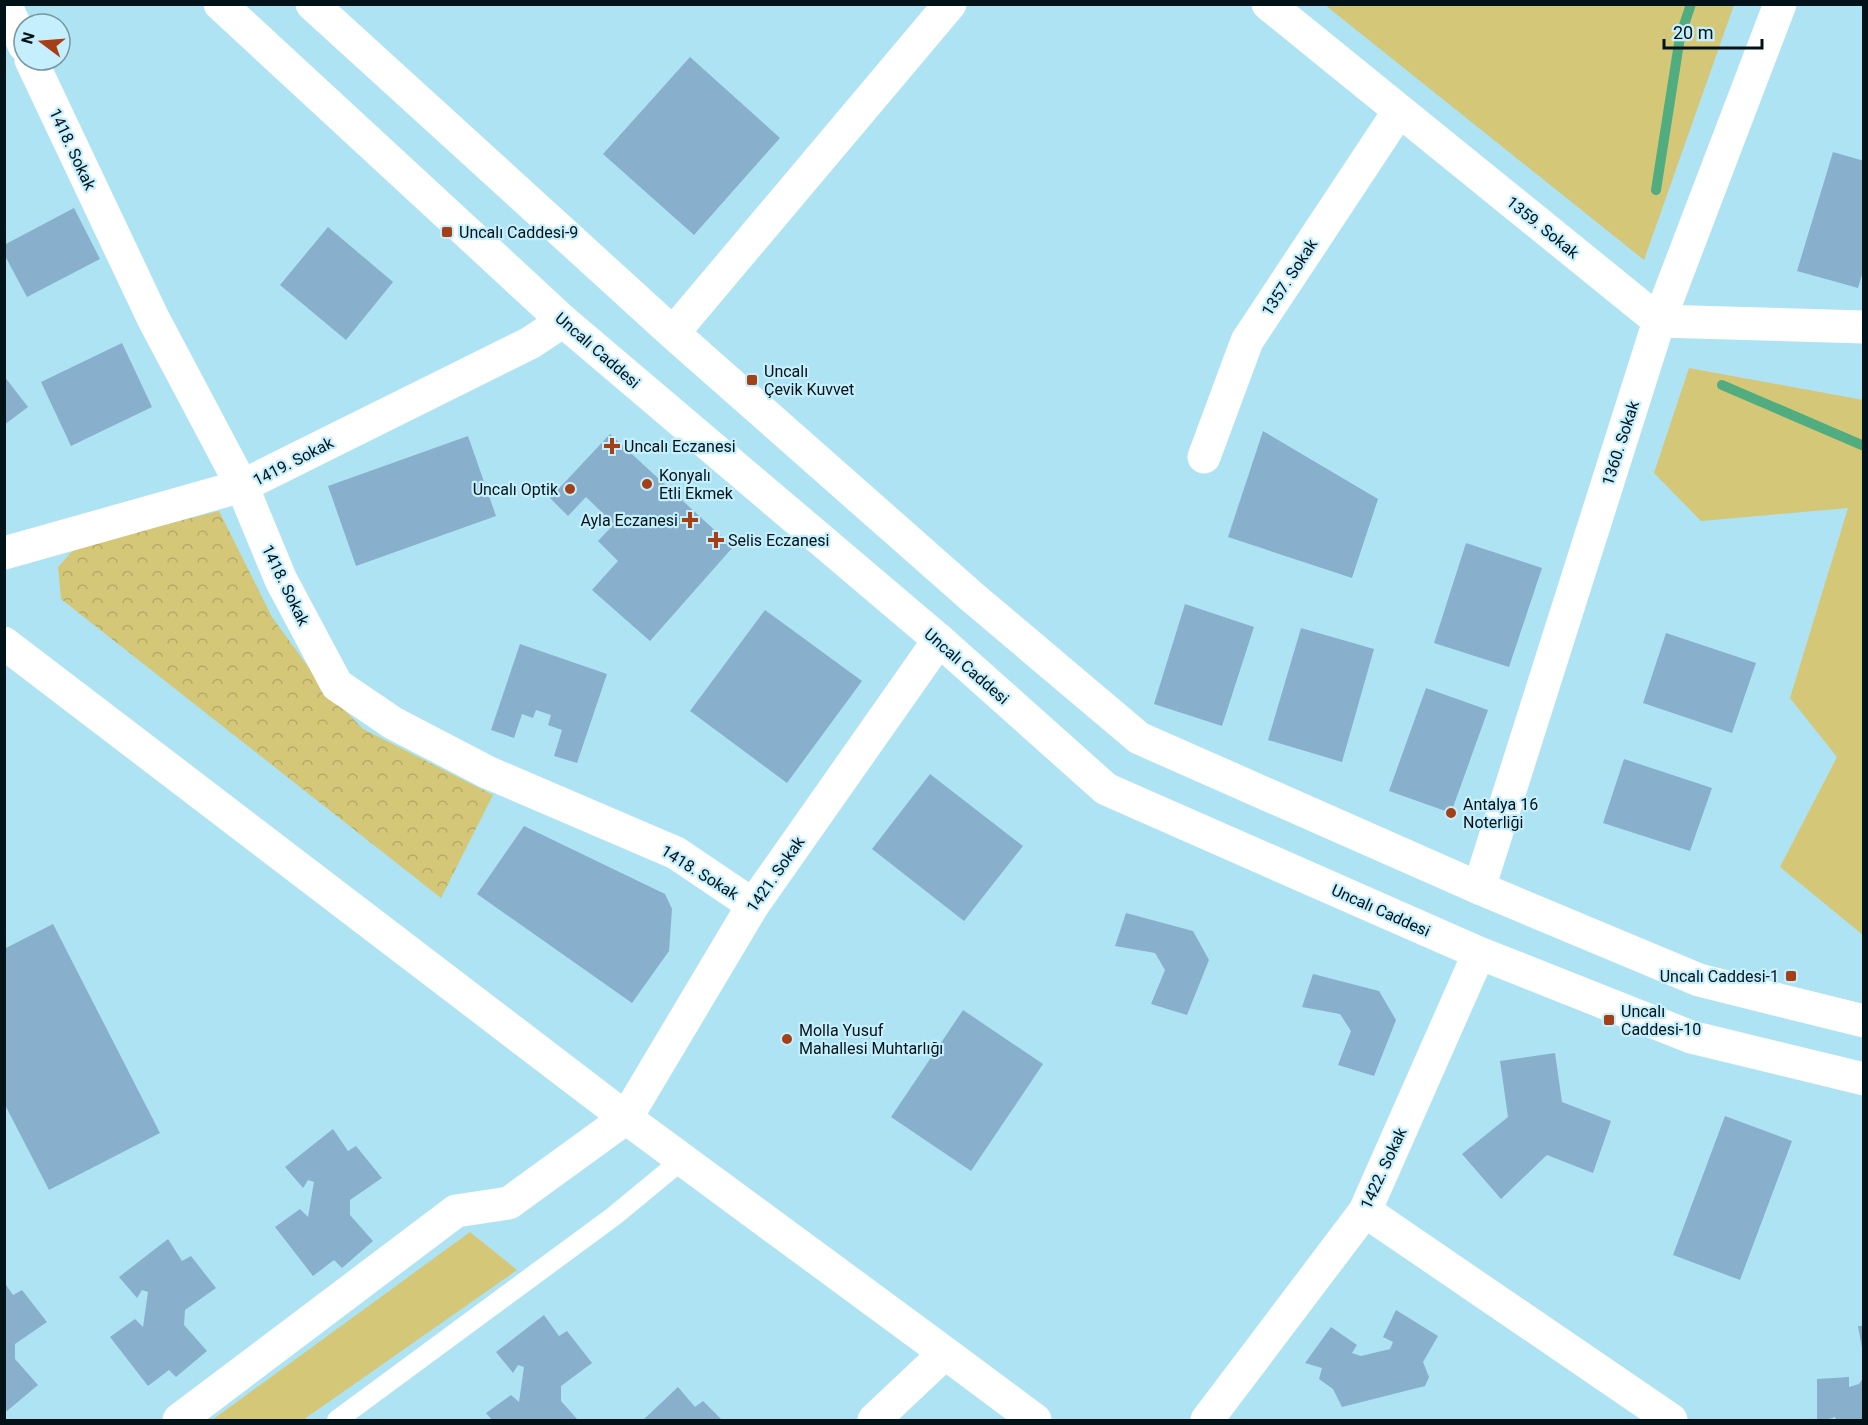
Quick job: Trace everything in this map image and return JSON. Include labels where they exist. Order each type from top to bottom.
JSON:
[{"type":"street","points":[[5,4],[12,19]]},
{"type":"street","name":"Uncalı Caddesi","points":[[220,4],[563,321],[939,640],[1106,789],[1479,953],[1691,1037],[1863,1079]]},
{"type":"street","points":[[312,4],[673,333],[962,588],[1139,738],[1479,888],[1699,980],[1863,1021]]},
{"type":"street","points":[[673,333],[950,4]]},
{"type":"street","name":"1359. Sokak","points":[[1268,4],[1659,321]]},
{"type":"street","name":"1360. Sokak","points":[[1479,888],[1659,321],[1780,4]]},
{"type":"street","name":"1418. Sokak","points":[[37,72],[153,318],[243,486],[281,580],[337,685],[393,723],[487,772],[676,853],[753,905]]},
{"type":"street","name":"1357. Sokak","points":[[1204,457],[1247,341],[1399,111]]},
{"type":"street","name":"1419. Sokak","points":[[4,553],[243,486],[530,343],[563,321]]},
{"type":"street","points":[[1659,321],[1863,327]]},
{"type":"street","name":"1421. Sokak","points":[[626,1118],[753,905],[939,640]]},
{"type":"street","points":[[4,643],[626,1118],[1035,1420]]},
{"type":"street","name":"1422. Sokak","points":[[1207,1420],[1365,1211],[1479,953]]},
{"type":"street","points":[[179,1420],[456,1211],[509,1203],[626,1118]]},
{"type":"street","points":[[1365,1211],[1671,1420]]},
{"type":"street","points":[[874,1420],[945,1353]]},
{"type":"lane","points":[[337,1420],[614,1216],[683,1160]]},
{"type":"green space","points":[[1325,5],[1734,5],[1644,260]]},
{"type":"green space","points":[[1689,368],[1863,400],[1863,935],[1780,867],[1837,757],[1790,698],[1848,508],[1701,521],[1654,473]]},
{"type":"green space","points":[[219,511],[272,617],[325,690],[363,729],[493,795],[441,898],[61,599],[58,567],[76,547]]},
{"type":"green space","points":[[470,1232],[517,1270],[303,1420],[212,1420]]},
{"type":"building","points":[[690,57],[780,138],[694,235],[603,154]]},
{"type":"building","points":[[1833,152],[1864,161],[1864,268],[1858,288],[1797,271]]},
{"type":"building","points":[[74,208],[100,259],[27,297],[4,254],[4,245]]},
{"type":"building","points":[[328,227],[393,282],[346,340],[280,285]]},
{"type":"building","points":[[122,343],[152,407],[71,446],[41,382]]},
{"type":"building","points":[[4,376],[28,407],[4,425]]},
{"type":"building","points":[[1263,431],[1378,499],[1352,578],[1228,537]]},
{"type":"building","points":[[610,434],[733,547],[650,641],[592,590],[618,561],[598,541],[614,524],[586,497],[568,516],[550,498]]},
{"type":"building","points":[[468,436],[496,516],[356,566],[328,486]]},
{"type":"building","points":[[1466,543],[1542,568],[1509,667],[1434,643]]},
{"type":"building","points":[[1185,604],[1254,627],[1222,726],[1154,704]]},
{"type":"building","points":[[765,610],[862,681],[787,783],[690,711]]},
{"type":"building","points":[[1301,628],[1374,649],[1342,762],[1268,740]]},
{"type":"building","points":[[1666,633],[1756,663],[1732,733],[1643,703]]},
{"type":"building","points":[[520,644],[607,674],[577,763],[554,756],[562,730],[548,725],[551,715],[536,710],[533,718],[522,714],[514,738],[491,730]]},
{"type":"building","points":[[1426,688],[1488,710],[1451,813],[1389,791]]},
{"type":"building","points":[[1624,759],[1712,788],[1690,851],[1603,823]]},
{"type":"building","points":[[930,774],[1023,846],[964,921],[872,849]]},
{"type":"building","points":[[524,826],[665,894],[672,909],[669,951],[632,1003],[477,894]]},
{"type":"building","points":[[1126,913],[1193,931],[1209,960],[1187,1015],[1151,1004],[1165,970],[1155,953],[1115,946]]},
{"type":"building","points":[[53,924],[160,1133],[49,1190],[4,1103],[4,949]]},
{"type":"building","points":[[1313,974],[1379,991],[1396,1020],[1374,1076],[1338,1065],[1351,1031],[1340,1014],[1302,1007]]},
{"type":"building","points":[[963,1010],[1043,1064],[971,1171],[891,1117]]},
{"type":"building","points":[[1555,1053],[1562,1102],[1611,1121],[1593,1173],[1547,1155],[1501,1199],[1462,1154],[1508,1117],[1500,1061]]},
{"type":"building","points":[[1725,1116],[1792,1141],[1740,1280],[1673,1255]]},
{"type":"building","points":[[333,1129],[348,1151],[356,1146],[382,1178],[350,1200],[350,1215],[373,1241],[342,1268],[334,1260],[313,1276],[275,1227],[300,1209],[308,1217],[314,1182],[308,1180],[303,1188],[285,1167]]},
{"type":"building","points":[[168,1239],[182,1261],[191,1256],[216,1288],[185,1310],[184,1325],[207,1351],[176,1377],[169,1370],[148,1386],[110,1337],[135,1319],[143,1327],[148,1292],[142,1290],[137,1298],[119,1277]]},
{"type":"building","points":[[4,1282],[13,1295],[22,1290],[47,1322],[15,1344],[15,1359],[38,1385],[7,1411],[4,1408]]},
{"type":"building","points":[[1396,1310],[1438,1336],[1423,1362],[1429,1377],[1425,1386],[1342,1407],[1333,1389],[1319,1379],[1322,1368],[1305,1363],[1331,1327],[1357,1345],[1352,1353],[1361,1356],[1390,1349],[1393,1342],[1383,1337]]},
{"type":"building","points":[[544,1315],[559,1336],[567,1331],[592,1363],[561,1386],[561,1401],[578,1420],[492,1420],[486,1413],[511,1395],[519,1402],[524,1367],[518,1365],[513,1373],[496,1352]]},
{"type":"building","points":[[1858,1326],[1864,1326],[1864,1348],[1862,1348]]},
{"type":"building","points":[[1849,1377],[1849,1387],[1859,1384],[1864,1377],[1864,1420],[1836,1420],[1835,1417],[1817,1420],[1817,1379]]},
{"type":"building","points":[[678,1387],[695,1407],[703,1401],[722,1420],[643,1420]]},
{"type":"waterway","points":[[1656,190],[1680,37],[1691,4]]},
{"type":"waterway","points":[[1722,385],[1864,446]]},
{"type":"place","name":"Uncalı Caddesi-9","points":[[447,232]]},
{"type":"place","name":"Uncalı Çevik Kuvvet","points":[[752,380]]},
{"type":"place","name":"Uncalı Eczanesi","points":[[612,446]]},
{"type":"place","name":"Konyalı Etli Ekmek","points":[[647,484]]},
{"type":"place","name":"Uncalı Optik","points":[[570,489]]},
{"type":"place","name":"Ayla Eczanesi","points":[[690,520]]},
{"type":"place","name":"Selis Eczanesi","points":[[716,540]]},
{"type":"place","name":"Antalya 16 Noterliği","points":[[1451,813]]},
{"type":"place","name":"Uncalı Caddesi-1","points":[[1791,976]]},
{"type":"place","name":"Uncalı Caddesi-10","points":[[1609,1020]]},
{"type":"place","name":"Molla Yusuf Mahallesi Muhtarlığı","points":[[787,1039]]}]
